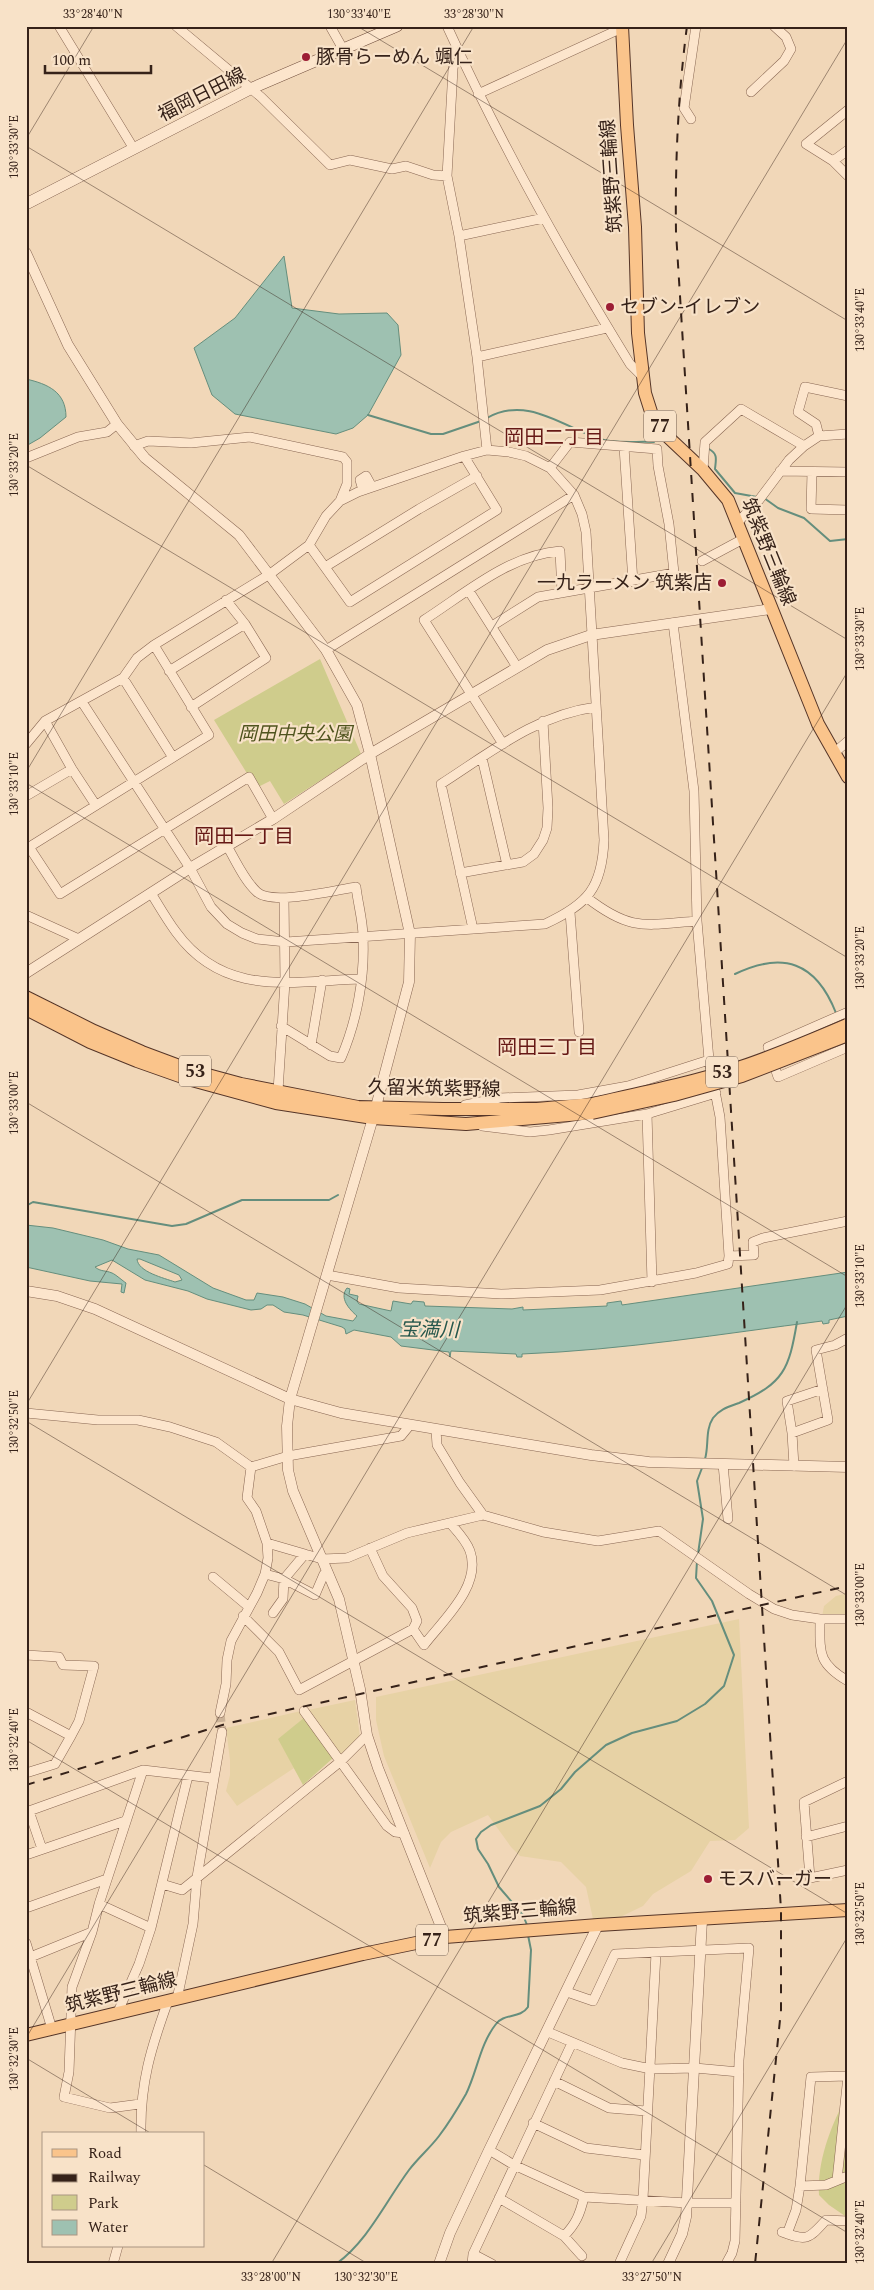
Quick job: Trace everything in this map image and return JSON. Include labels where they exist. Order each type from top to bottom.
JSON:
[{"type":"main road","name":"福岡日田線","points":[[26,204],[250,89],[397,26]]},
{"type":"main road","name":"筑紫野三輪線","points":[[622,27],[626,125],[636,226],[638,333],[642,376],[652,415],[668,437],[704,470],[728,500],[818,724],[848,777]]},
{"type":"main road","name":"久留米筑紫野線","points":[[26,997],[94,1031],[193,1071],[241,1084],[375,1112],[443,1109],[592,1108],[740,1067],[782,1052],[848,1024]]},
{"type":"main road","name":"久留米筑紫野線","points":[[26,1009],[90,1042],[188,1079],[276,1103],[375,1112],[466,1124],[592,1108],[674,1095],[742,1076],[848,1036]]},
{"type":"main road","name":"筑紫野三輪線","points":[[26,2035],[445,1937],[598,1925],[848,1910]]},
{"type":"street","points":[[59,26],[134,149]]},
{"type":"street","points":[[176,26],[261,97],[330,165],[350,160],[392,169],[406,166],[433,175],[447,176]]},
{"type":"street","points":[[330,26],[342,49]]},
{"type":"street","points":[[447,26],[478,94],[544,218],[607,328],[630,364],[642,376]]},
{"type":"street","points":[[691,119],[684,108],[696,26]]},
{"type":"street","points":[[751,92],[784,62],[791,49],[786,37],[774,26]]},
{"type":"street","points":[[478,94],[622,27]]},
{"type":"street","points":[[456,46],[452,69],[447,176],[459,236],[477,357],[487,450]]},
{"type":"street","points":[[848,110],[806,144],[833,161],[848,176]]},
{"type":"street","points":[[833,161],[848,150]]},
{"type":"street","points":[[459,236],[544,218]]},
{"type":"street","points":[[26,253],[68,345],[117,424],[134,446],[159,472],[239,535],[326,650],[357,705],[370,754],[410,934],[409,982],[375,1112],[290,1399],[288,1470],[293,1491],[338,1599],[354,1661],[367,1735],[378,1768],[445,1937]]},
{"type":"street","points":[[477,357],[607,328]]},
{"type":"street","points":[[818,436],[816,424],[798,412],[806,387],[848,396]]},
{"type":"street","points":[[704,470],[705,442],[741,409],[804,446]]},
{"type":"street","points":[[26,458],[78,436],[107,432],[117,424]]},
{"type":"street","points":[[738,522],[759,500],[780,471],[804,446],[818,436],[848,434]]},
{"type":"street","points":[[26,744],[45,721],[123,678],[137,658],[154,645],[270,574],[310,545],[326,516],[340,501],[347,484],[348,462],[343,457],[250,437],[191,443],[148,441],[134,446]]},
{"type":"street","points":[[492,626],[538,598],[588,587],[633,582],[674,573],[670,524],[658,466],[657,449],[668,437]]},
{"type":"street","points":[[550,468],[570,442],[657,449]]},
{"type":"street","points":[[624,446],[633,582]]},
{"type":"street","points":[[82,702],[190,868],[212,907],[227,924],[257,939],[286,942],[545,924],[570,912],[586,897],[597,882],[603,864],[604,840],[586,532],[582,514],[574,495],[550,468],[526,456],[487,450],[363,490],[340,501]]},
{"type":"street","points":[[310,545],[350,602],[497,510],[464,456]]},
{"type":"street","points":[[780,471],[848,472]]},
{"type":"street","points":[[812,472],[811,509],[848,510]]},
{"type":"street","points":[[325,567],[477,476]]},
{"type":"street","points":[[326,650],[574,495]]},
{"type":"street","points":[[702,561],[743,539]]},
{"type":"street","points":[[503,744],[424,620],[516,562],[540,553],[560,551],[562,593]]},
{"type":"street","points":[[469,591],[517,666]]},
{"type":"street","points":[[191,707],[266,658],[245,624],[226,600]]},
{"type":"street","points":[[26,973],[190,868],[273,819],[370,754],[517,666],[548,650],[591,635],[771,609]]},
{"type":"street","points":[[326,1279],[399,1288],[501,1294],[600,1290],[696,1274],[728,1264],[730,1256],[720,1117],[709,1060],[697,921],[694,791],[673,623]]},
{"type":"street","points":[[170,671],[245,624]]},
{"type":"street","points":[[154,645],[209,735],[95,804],[28,848],[60,894],[249,777],[273,819]]},
{"type":"street","points":[[123,678],[172,756]]},
{"type":"street","points":[[473,929],[441,784],[543,720],[571,710],[596,707]]},
{"type":"street","points":[[460,873],[522,862],[534,854],[543,840],[548,828],[543,720]]},
{"type":"street","points":[[45,721],[72,769],[95,804]]},
{"type":"street","points":[[834,753],[848,741]]},
{"type":"street","points":[[482,758],[507,865]]},
{"type":"street","points":[[26,796],[72,769]]},
{"type":"street","points":[[228,846],[258,893],[268,897],[284,898],[356,887],[363,937],[361,979],[353,1023],[341,1058],[330,1056],[280,1026]]},
{"type":"street","points":[[151,893],[176,932],[208,964],[242,978],[262,982],[361,979]]},
{"type":"street","points":[[586,897],[616,918],[638,925],[697,921]]},
{"type":"street","points":[[278,1091],[280,1026],[285,982],[284,898]]},
{"type":"street","points":[[570,912],[579,1032]]},
{"type":"street","points":[[26,915],[79,939]]},
{"type":"street","points":[[311,1045],[322,980]]},
{"type":"street","points":[[848,1012],[768,1047],[778,1077],[848,1047]]},
{"type":"street","points":[[443,1109],[500,1098],[578,1095],[628,1086],[709,1060]]},
{"type":"street","points":[[466,1124],[530,1132],[647,1114],[716,1093]]},
{"type":"street","points":[[647,1114],[652,1282]]},
{"type":"street","points":[[730,1256],[754,1255],[753,1242],[763,1238],[848,1221]]},
{"type":"street","points":[[26,1291],[57,1296],[96,1309],[290,1399],[341,1413],[591,1455],[648,1462],[848,1467]]},
{"type":"street","points":[[792,1433],[828,1420],[816,1350],[835,1345],[848,1338]]},
{"type":"street","points":[[794,1466],[792,1433],[787,1401],[823,1389]]},
{"type":"street","points":[[26,1413],[98,1420],[138,1420],[170,1427],[216,1442],[251,1467]]},
{"type":"street","points":[[251,1467],[288,1456],[401,1436],[410,1425]]},
{"type":"street","points":[[436,1430],[437,1445],[460,1483],[483,1515]]},
{"type":"street","points":[[723,1464],[728,1519]]},
{"type":"street","points":[[220,1713],[226,1684],[227,1660],[231,1640],[265,1574],[268,1558],[267,1543],[256,1511],[247,1498],[251,1467]]},
{"type":"street","points":[[267,1543],[322,1559],[347,1558],[407,1533],[483,1515],[543,1532],[598,1541],[659,1531],[749,1594],[774,1609],[792,1615],[820,1620],[848,1619]]},
{"type":"street","points":[[412,1629],[424,1645],[470,1581],[472,1566],[470,1552],[464,1539],[450,1522]]},
{"type":"street","points":[[243,1616],[279,1652],[300,1690],[412,1629],[417,1621],[416,1614],[383,1576],[370,1548]]},
{"type":"street","points":[[273,1613],[283,1599],[284,1579],[305,1554]]},
{"type":"street","points":[[265,1574],[284,1579],[315,1595],[324,1574],[328,1572]]},
{"type":"street","points":[[213,1577],[249,1607]]},
{"type":"street","points":[[820,1620],[820,1654],[834,1673],[848,1681]]},
{"type":"street","points":[[26,1654],[60,1657],[62,1665],[94,1666],[79,1721],[55,1764],[26,1773]]},
{"type":"street","points":[[304,1711],[387,1826],[395,1832],[404,1833]]},
{"type":"street","points":[[26,1712],[71,1736]]},
{"type":"street","points":[[141,2132],[140,2104],[148,2058],[172,2000],[193,1924],[197,1877],[212,1778],[222,1732]]},
{"type":"street","points":[[162,1884],[182,1890],[341,1761],[367,1735]]},
{"type":"street","points":[[42,1849],[29,1810],[143,1770],[212,1778]]},
{"type":"street","points":[[140,2104],[110,2108],[64,2097],[70,2072],[72,1987],[92,1932],[125,1821],[143,1770]]},
{"type":"street","points":[[117,2014],[140,1964],[151,1928],[188,1776]]},
{"type":"street","points":[[848,1781],[804,1802],[810,1878],[848,1870]]},
{"type":"street","points":[[26,1855],[125,1821]]},
{"type":"street","points":[[806,1837],[848,1826]]},
{"type":"street","points":[[26,1908],[104,1880]]},
{"type":"street","points":[[99,1904],[151,1928]]},
{"type":"street","points":[[668,2264],[682,2234],[688,2203],[702,1920]]},
{"type":"street","points":[[439,2264],[450,2233],[598,1925]]},
{"type":"street","points":[[29,1958],[92,1932]]},
{"type":"street","points":[[26,1943],[52,2029]]},
{"type":"street","points":[[567,1992],[593,2001],[616,1954],[749,1948],[738,2072],[735,2241],[732,2253],[726,2264]]},
{"type":"street","points":[[619,2264],[641,2216],[646,2111],[651,2069],[656,1953]]},
{"type":"street","points":[[548,2032],[622,2063],[651,2069],[695,2068],[738,2072]]},
{"type":"street","points":[[492,2264],[472,2259],[498,2198],[572,2043]]},
{"type":"street","points":[[837,2180],[848,2076],[812,2077],[796,2210],[785,2233],[802,2239],[811,2237],[826,2220],[848,2221]]},
{"type":"street","points":[[554,2081],[609,2108],[646,2111]]},
{"type":"street","points":[[533,2123],[586,2148],[644,2155]]},
{"type":"street","points":[[489,2150],[514,2165],[584,2197],[688,2203],[736,2203]]},
{"type":"street","points":[[800,2186],[815,2187],[848,2176]]},
{"type":"street","points":[[564,2236],[574,2225],[580,2214],[584,2197]]},
{"type":"street","points":[[498,2198],[564,2236],[582,2256]]},
{"type":"street","points":[[113,2264],[117,2248]]},
{"type":"shaded area","points":[[848,1593],[848,1615],[822,1617],[824,1606],[836,1596]]},
{"type":"shaded area","points":[[739,1619],[749,1828],[735,1840],[710,1841],[691,1871],[653,1894],[643,1906],[616,1919],[593,1919],[586,1887],[561,1862],[520,1856],[511,1847],[488,1815],[451,1832],[441,1842],[430,1868],[384,1756],[376,1720],[376,1697]]},
{"type":"shaded area","points":[[355,1700],[360,1737],[353,1748],[340,1754],[308,1710]]},
{"type":"shaded area","points":[[301,1711],[305,1717],[279,1739],[294,1768],[237,1806],[226,1791],[230,1775],[230,1760],[226,1728]]},
{"type":"green space","name":"岡田中央公園","points":[[320,659],[361,754],[284,804],[270,781],[256,788],[214,720]]},
{"type":"green space","points":[[305,1717],[333,1758],[303,1785],[278,1739]]},
{"type":"green space","points":[[848,2093],[848,2218],[829,2205],[819,2195],[819,2182],[820,2168],[827,2142],[836,2117]]},
{"type":"water","points":[[284,256],[292,308],[339,314],[387,313],[398,325],[401,355],[368,415],[353,428],[336,434],[235,414],[212,395],[194,348],[235,318]]},
{"type":"water","points":[[26,379],[54,390],[63,401],[66,417],[40,438],[26,446]]},
{"type":"water","name":"宝満川","points":[[26,1225],[53,1228],[103,1240],[128,1249],[159,1255],[213,1288],[246,1300],[254,1300],[257,1293],[283,1297],[305,1304],[326,1316],[353,1321],[357,1316],[348,1307],[345,1299],[344,1296],[347,1288],[350,1289],[349,1294],[358,1296],[357,1301],[359,1304],[391,1311],[393,1301],[411,1304],[413,1301],[424,1302],[425,1306],[512,1309],[523,1307],[523,1310],[607,1306],[607,1303],[621,1301],[622,1305],[848,1272],[848,1316],[829,1320],[829,1323],[823,1324],[822,1321],[635,1345],[522,1354],[522,1357],[517,1357],[516,1354],[451,1351],[450,1357],[449,1352],[401,1346],[391,1337],[354,1330],[346,1334],[345,1329],[342,1327],[303,1315],[284,1312],[273,1305],[251,1310],[207,1299],[188,1291],[145,1280],[112,1260],[95,1267],[99,1270],[110,1272],[126,1283],[124,1293],[121,1292],[122,1284],[90,1281],[26,1267]],"holes":[[[137,1259],[179,1275],[182,1280],[175,1282],[152,1274],[138,1264]]]},
{"type":"waterway","points":[[487,418],[502,412],[516,410],[531,411],[606,441],[654,442]]},
{"type":"waterway","points":[[368,415],[431,434],[443,434],[481,421]]},
{"type":"waterway","points":[[709,449],[715,455],[715,469],[735,493],[757,497]]},
{"type":"waterway","points":[[764,498],[778,508],[804,518],[830,541],[848,539]]},
{"type":"waterway","points":[[735,974],[768,963],[783,963],[796,966],[808,972],[819,982],[836,1013]]},
{"type":"waterway","points":[[26,1206],[33,1202],[172,1226],[186,1224],[242,1200],[329,1200],[338,1195]]},
{"type":"waterway","points":[[705,1459],[708,1433],[713,1418],[721,1410],[754,1396],[775,1381],[787,1363],[797,1322]]},
{"type":"waterway","points":[[698,1554],[703,1519],[697,1481],[702,1468]]},
{"type":"waterway","points":[[527,1925],[523,1915],[499,1887],[478,1849],[476,1839],[481,1832],[491,1825],[540,1806],[561,1789],[575,1772],[606,1745],[632,1733],[677,1721],[705,1704],[724,1686],[734,1655],[712,1601],[696,1578],[697,1561]]},
{"type":"waterway","points":[[336,2264],[358,2244],[409,2170],[450,2121],[466,2094],[482,2049],[496,2024],[503,2018],[525,2011],[528,2007],[531,1950],[528,1935]]},
{"type":"tunnel","points":[[220,1713],[222,1732]]},
{"type":"railway","points":[[687,26],[678,129],[676,232],[781,1910],[781,2010],[755,2264]]},
{"type":"railway","points":[[26,1785],[229,1723],[848,1586]]},
{"type":"place","name":"豚骨らーめん 颯仁","points":[[306,57]]},
{"type":"place","name":"セブン-イレブン","points":[[610,307]]},
{"type":"place","name":"一九ラーメン 筑紫店","points":[[722,583]]},
{"type":"place","name":"モスバーガー","points":[[708,1879]]},
{"type":"district","name":"岡田二丁目","points":[[554,438]]},
{"type":"district","name":"岡田一丁目","points":[[244,837]]},
{"type":"district","name":"岡田三丁目","points":[[547,1048]]}]
